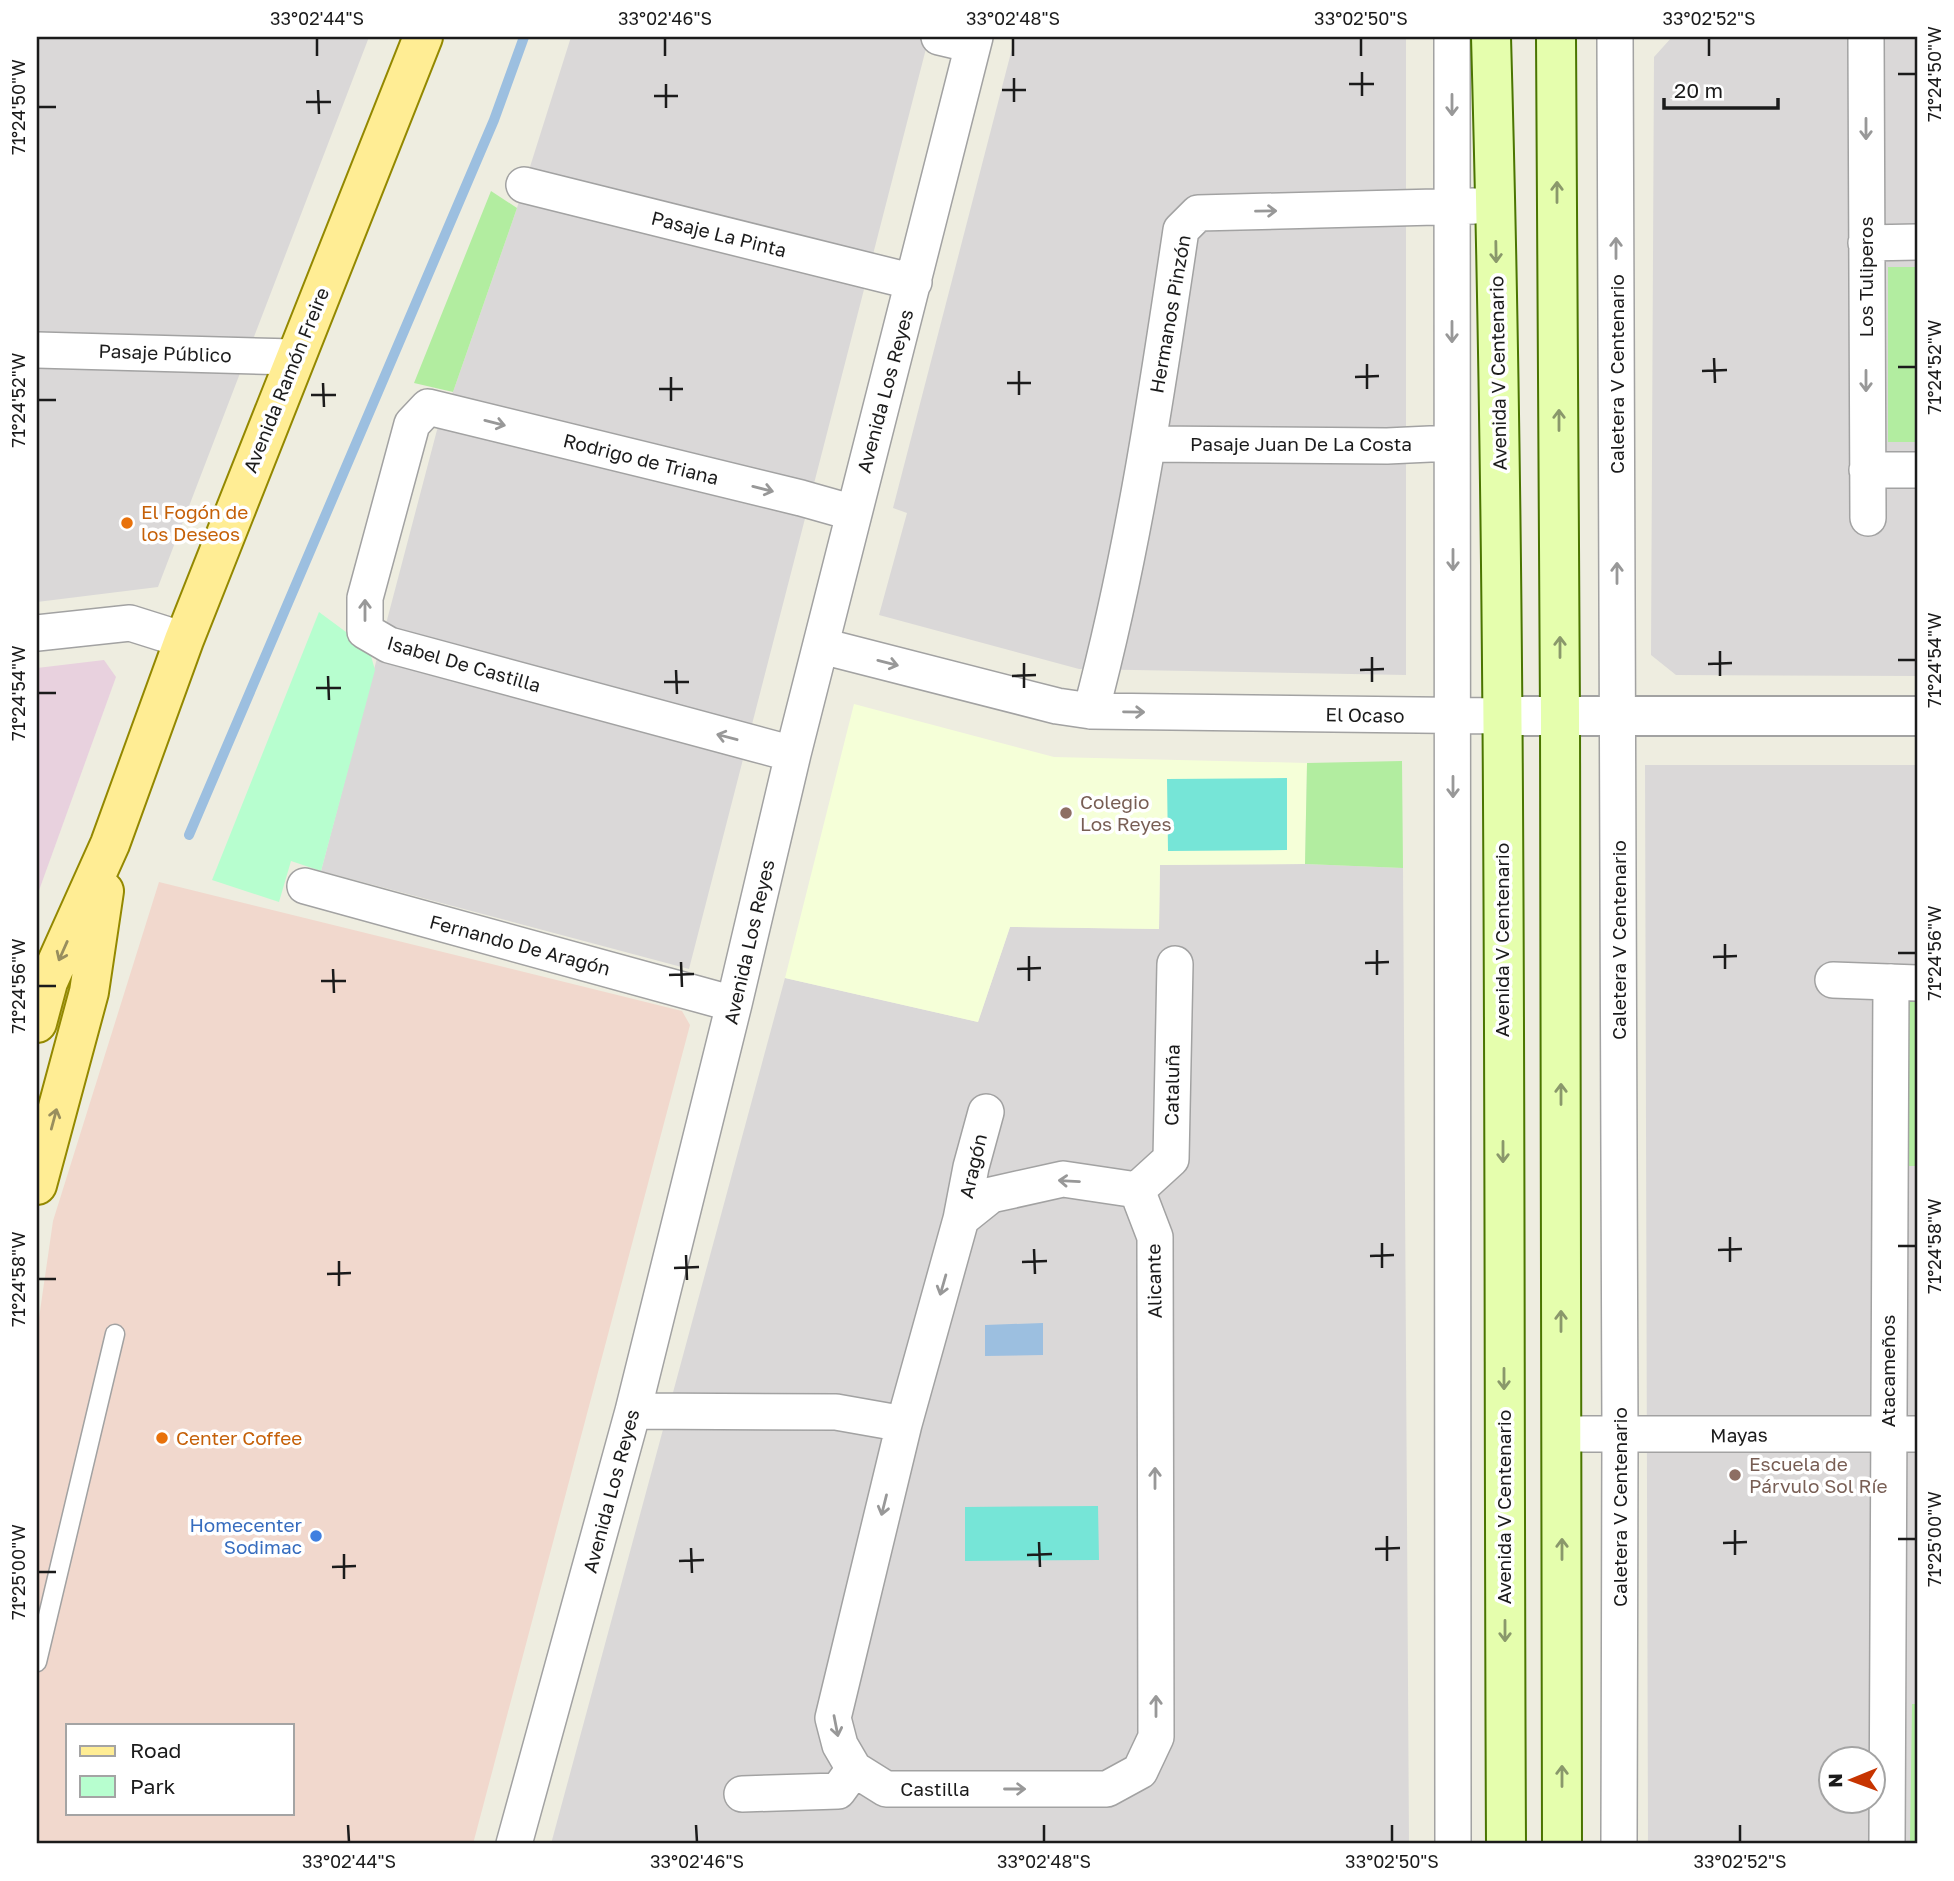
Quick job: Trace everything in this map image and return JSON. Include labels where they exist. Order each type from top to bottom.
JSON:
[{"type":"main road","name":"Avenida Ramón Freire","points":[[37,1023],[48,982],[110,844],[184,640],[423,37]]},
{"type":"main road","name":"Avenida V Centenario","points":[[1491,37],[1496,205],[1502,716],[1506,1844]]},
{"type":"main road","points":[[1556,37],[1562,1844]]},
{"type":"main road","name":"Avenida Ramón Freire","points":[[37,1185],[89,992],[110,844]]},
{"type":"street","points":[[939,37],[974,41]]},
{"type":"street","points":[[1452,37],[1453,1844]]},
{"type":"street","name":"Caletera V Centenario","points":[[1615,37],[1619,1844]]},
{"type":"street","name":"Los Tuliperos","points":[[1866,37],[1868,517]]},
{"type":"street","name":"Avenida Los Reyes","points":[[514,1844],[633,1411],[793,754],[974,41]]},
{"type":"street","name":"Pasaje La Pinta","points":[[524,186],[914,282]]},
{"type":"street","name":"Hermanos Pinzón","points":[[1091,711],[1110,641],[1149,444],[1181,230],[1198,213],[1496,205]]},
{"type":"street","points":[[1866,243],[1917,243]]},
{"type":"street","name":"Pasaje Público","points":[[37,349],[294,357]]},
{"type":"street","name":"Rodrigo de Triana","points":[[428,407],[854,513]]},
{"type":"street","name":"Isabel De Castilla","points":[[428,407],[412,424],[365,598],[365,631],[389,645],[793,754]]},
{"type":"street","name":"Pasaje Juan De La Costa","points":[[1149,444],[1387,446],[1452,443]]},
{"type":"street","points":[[1867,470],[1917,470]]},
{"type":"street","points":[[37,634],[130,623],[184,640]]},
{"type":"street","name":"El Ocaso","points":[[822,646],[1058,706],[1091,711],[1453,716],[1917,716]]},
{"type":"street","name":"Fernando De Aragón","points":[[305,886],[734,1003]]},
{"type":"street","name":"Cataluña","points":[[1137,1190],[1171,1159],[1175,964]]},
{"type":"street","points":[[1833,980],[1904,982]]},
{"type":"street","name":"Atacameños","points":[[1887,1844],[1903,1684],[1904,982]]},
{"type":"street","name":"Aragón","points":[[961,1220],[971,1167],[986,1112]]},
{"type":"street","points":[[742,1794],[838,1791],[854,1769],[840,1745],[833,1718],[904,1424],[961,1220],[991,1195],[1063,1179],[1137,1190]]},
{"type":"street","name":"Alicante","points":[[1137,1190],[1155,1237],[1156,1737],[1140,1771]]},
{"type":"street","points":[[633,1411],[836,1412],[904,1424]]},
{"type":"street","name":"Mayas","points":[[1562,1434],[1903,1434]]},
{"type":"street","name":"Castilla","points":[[854,1769],[886,1789],[1107,1789],[1140,1771]]},
{"type":"lane","points":[[37,1662],[115,1335]]},
{"type":"shaded area","points":[[37,37],[369,37],[158,587],[37,602]]},
{"type":"shaded area","points":[[571,37],[929,37],[689,969],[321,871],[437,430],[453,392],[517,208]]},
{"type":"shaded area","points":[[1015,37],[1406,37],[1406,675],[1079,669],[879,615],[907,513],[893,508]]},
{"type":"shaded area","points":[[1672,37],[1917,37],[1917,676],[1676,675],[1651,655],[1654,57]]},
{"type":"shaded area","points":[[104,660],[116,677],[37,896],[37,668]]},
{"type":"shaded area","name":"Colegio Los Reyes","points":[[854,704],[1054,757],[1307,763],[1305,864],[1160,865],[1159,929],[1010,927],[978,1022],[785,978]]},
{"type":"shaded area","points":[[1645,765],[1917,765],[1917,1844],[1648,1844]]},
{"type":"shaded area","points":[[1287,778],[1287,850],[1168,851],[1167,779]]},
{"type":"shaded area","points":[[1305,864],[1403,868],[1409,1844],[551,1844],[785,978],[978,1022],[1010,927],[1159,929],[1160,865]]},
{"type":"shaded area","name":"Homecenter Sodimac","points":[[159,882],[682,1011],[690,1025],[473,1844],[37,1844],[37,1332],[53,1221]]},
{"type":"shaded area","points":[[1043,1323],[1043,1355],[985,1356],[985,1325]]},
{"type":"shaded area","points":[[1098,1506],[1099,1560],[965,1561],[965,1507]]},
{"type":"green space","points":[[491,191],[517,208],[453,392],[414,383]]},
{"type":"green space","points":[[1888,267],[1917,267],[1917,442],[1888,442]]},
{"type":"green space","points":[[319,612],[369,649],[375,670],[321,871],[291,861],[279,902],[212,880]]},
{"type":"green space","points":[[1402,761],[1403,868],[1305,864],[1307,763]]},
{"type":"green space","points":[[1906,1001],[1917,1001],[1917,1166],[1907,1166]]},
{"type":"green space","points":[[1912,1704],[1917,1704],[1917,1844],[1910,1844]]},
{"type":"waterway","points":[[189,835],[494,120],[524,37]]},
{"type":"place","name":"El Fogón de los Deseos","points":[[127,523]]},
{"type":"place","name":"Colegio Los Reyes","points":[[1066,813]]},
{"type":"place","name":"Center Coffee","points":[[162,1438]]},
{"type":"place","name":"Escuela de Párvulo Sol Ríe","points":[[1735,1475]]},
{"type":"place","name":"Homecenter Sodimac","points":[[316,1536]]}]
